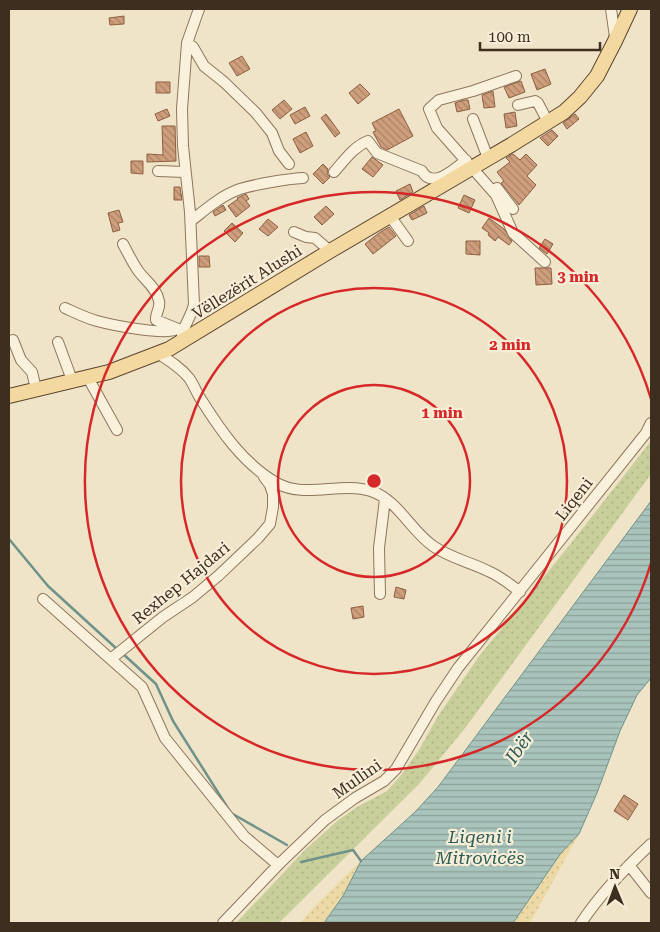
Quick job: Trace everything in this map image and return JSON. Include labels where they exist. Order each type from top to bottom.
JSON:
[{"type":"main road","name":"Vëllezërit Alushi","points":[[9,396],[109,372],[160,354],[181,334],[330,251],[548,122],[564,112],[580,97],[597,76],[630,9]]},
{"type":"street","points":[[181,334],[194,304],[191,221],[185,172],[182,115],[187,43],[199,9]]},
{"type":"street","points":[[611,9],[615,26],[615,42]]},
{"type":"street","points":[[187,43],[193,47],[204,66],[224,82],[256,113],[272,133],[279,150],[289,164]]},
{"type":"street","points":[[513,208],[476,163],[437,128],[429,109],[439,100],[473,91],[516,76]]},
{"type":"street","points":[[518,105],[535,101],[548,122]]},
{"type":"street","points":[[473,119],[476,163],[496,195],[513,233],[544,262]]},
{"type":"street","name":"Vëllezërit Alushi","points":[[334,172],[351,153],[368,141],[377,153],[422,171],[424,176],[431,178],[445,176],[476,163]]},
{"type":"street","points":[[158,171],[185,172]]},
{"type":"street","points":[[191,221],[213,204],[240,189],[303,178]]},
{"type":"street","points":[[390,216],[408,241]]},
{"type":"street","name":"Vëllezërit Alushi","points":[[294,232],[306,237],[315,238],[330,251]]},
{"type":"street","points":[[123,244],[138,271],[151,285],[158,297],[160,304],[155,316],[156,320],[181,334]]},
{"type":"street","points":[[65,308],[91,319],[116,326],[164,332],[174,331],[181,334]]},
{"type":"street","points":[[13,340],[19,356],[32,372],[36,389]]},
{"type":"street","points":[[58,342],[72,380]]},
{"type":"street","name":"Rexhep Hajdari","points":[[112,658],[218,576],[270,524],[273,507],[273,494],[270,485],[232,445],[189,378],[160,354]]},
{"type":"street","points":[[87,376],[117,430]]},
{"type":"street","name":"Liqeni","points":[[520,592],[646,433],[651,423]]},
{"type":"street","name":"Rexhep Hajdari","points":[[260,473],[284,487],[312,490],[356,489],[372,491],[385,499],[432,546],[451,557],[490,571],[520,592]]},
{"type":"street","points":[[380,594],[379,548],[385,499]]},
{"type":"street","name":"Mullini","points":[[223,923],[278,865],[325,820],[355,798],[384,781],[396,769],[444,688],[520,592]]},
{"type":"street","points":[[43,599],[112,658],[142,687],[165,738],[244,836],[278,865]]},
{"type":"street","points":[[581,923],[596,902],[629,865],[651,844]]},
{"type":"street","points":[[629,865],[651,893]]},
{"type":"sand","points":[[579,834],[530,923],[513,923],[561,853]]},
{"type":"sand","points":[[361,861],[343,896],[324,923],[300,923],[317,904]]},
{"type":"green space","points":[[651,441],[651,474],[466,727],[420,783],[279,923],[236,923],[305,850],[337,821],[357,807],[387,791],[402,774],[419,750],[438,716],[480,655]]},
{"type":"water","name":"Liqeni i Mitrovicës","points":[[651,501],[651,678],[637,695],[620,731],[597,793],[579,834],[561,853],[513,923],[324,923],[343,896],[361,861],[415,812],[438,787]]},
{"type":"building","points":[[124,16],[124,24],[110,25],[109,18]]},
{"type":"building","points":[[242,56],[250,69],[237,76],[229,63]]},
{"type":"building","points":[[545,69],[551,84],[537,90],[531,74]]},
{"type":"building","points":[[521,81],[525,92],[509,98],[504,87]]},
{"type":"building","points":[[156,82],[170,82],[170,93],[156,93]]},
{"type":"building","points":[[360,84],[370,94],[358,104],[349,93]]},
{"type":"building","points":[[493,91],[495,107],[484,108],[482,95]]},
{"type":"building","points":[[284,100],[292,109],[280,119],[272,110]]},
{"type":"building","points":[[468,100],[470,109],[457,112],[455,103]]},
{"type":"building","points":[[305,107],[310,116],[295,124],[290,115]]},
{"type":"building","points":[[167,109],[170,116],[158,121],[155,114]]},
{"type":"building","points":[[399,109],[413,136],[387,150],[381,147],[373,132],[376,131],[372,123]]},
{"type":"building","points":[[515,112],[517,126],[506,128],[504,114]]},
{"type":"building","points":[[326,114],[340,133],[335,137],[321,118]]},
{"type":"building","points":[[575,114],[579,119],[567,129],[563,123]]},
{"type":"building","points":[[162,126],[175,126],[176,161],[147,162],[147,154],[163,155]]},
{"type":"building","points":[[552,130],[558,136],[548,146],[540,138]]},
{"type":"building","points":[[306,132],[313,146],[300,153],[293,139]]},
{"type":"building","points":[[513,154],[520,160],[526,154],[537,165],[527,176],[536,185],[519,205],[501,183],[504,181],[497,172],[510,162],[506,158]]},
{"type":"building","points":[[372,157],[383,165],[373,177],[362,169]]},
{"type":"building","points":[[131,161],[143,161],[143,174],[131,173]]},
{"type":"building","points":[[323,164],[328,169],[327,174],[330,177],[323,184],[313,174]]},
{"type":"building","points":[[410,184],[413,192],[400,200],[396,191]]},
{"type":"building","points":[[174,187],[180,187],[182,200],[174,200]]},
{"type":"building","points":[[246,194],[249,199],[246,201],[250,206],[236,217],[228,206],[237,198]]},
{"type":"building","points":[[464,195],[475,200],[469,213],[458,208]]},
{"type":"building","points":[[223,205],[226,210],[215,216],[213,212]]},
{"type":"building","points":[[326,206],[334,214],[322,225],[314,217]]},
{"type":"building","points":[[424,206],[427,213],[412,220],[409,215]]},
{"type":"building","points":[[119,210],[123,222],[118,223],[120,230],[113,232],[108,213]]},
{"type":"building","points":[[489,218],[504,229],[512,241],[509,245],[498,237],[495,241],[482,228]]},
{"type":"building","points":[[268,219],[278,227],[268,236],[259,229]]},
{"type":"building","points":[[232,223],[243,233],[235,242],[224,231]]},
{"type":"building","points":[[389,227],[396,236],[373,254],[365,244]]},
{"type":"building","points":[[545,239],[553,244],[547,254],[539,248]]},
{"type":"building","points":[[466,241],[480,241],[480,255],[466,254]]},
{"type":"building","points":[[199,256],[209,256],[210,267],[199,267]]},
{"type":"building","points":[[535,268],[551,268],[552,284],[536,285]]},
{"type":"building","points":[[396,587],[406,590],[404,599],[394,597]]},
{"type":"building","points":[[363,606],[364,617],[353,619],[351,608]]},
{"type":"building","points":[[624,795],[638,804],[628,820],[614,811]]},
{"type":"waterway","points":[[9,539],[48,586],[118,650]]},
{"type":"waterway","points":[[122,653],[156,684],[173,721],[231,813],[287,845]]},
{"type":"waterway","points":[[301,862],[353,850],[361,861]]},
{"type":"water label","name":"Ibër","points":[[519,747]]}]
